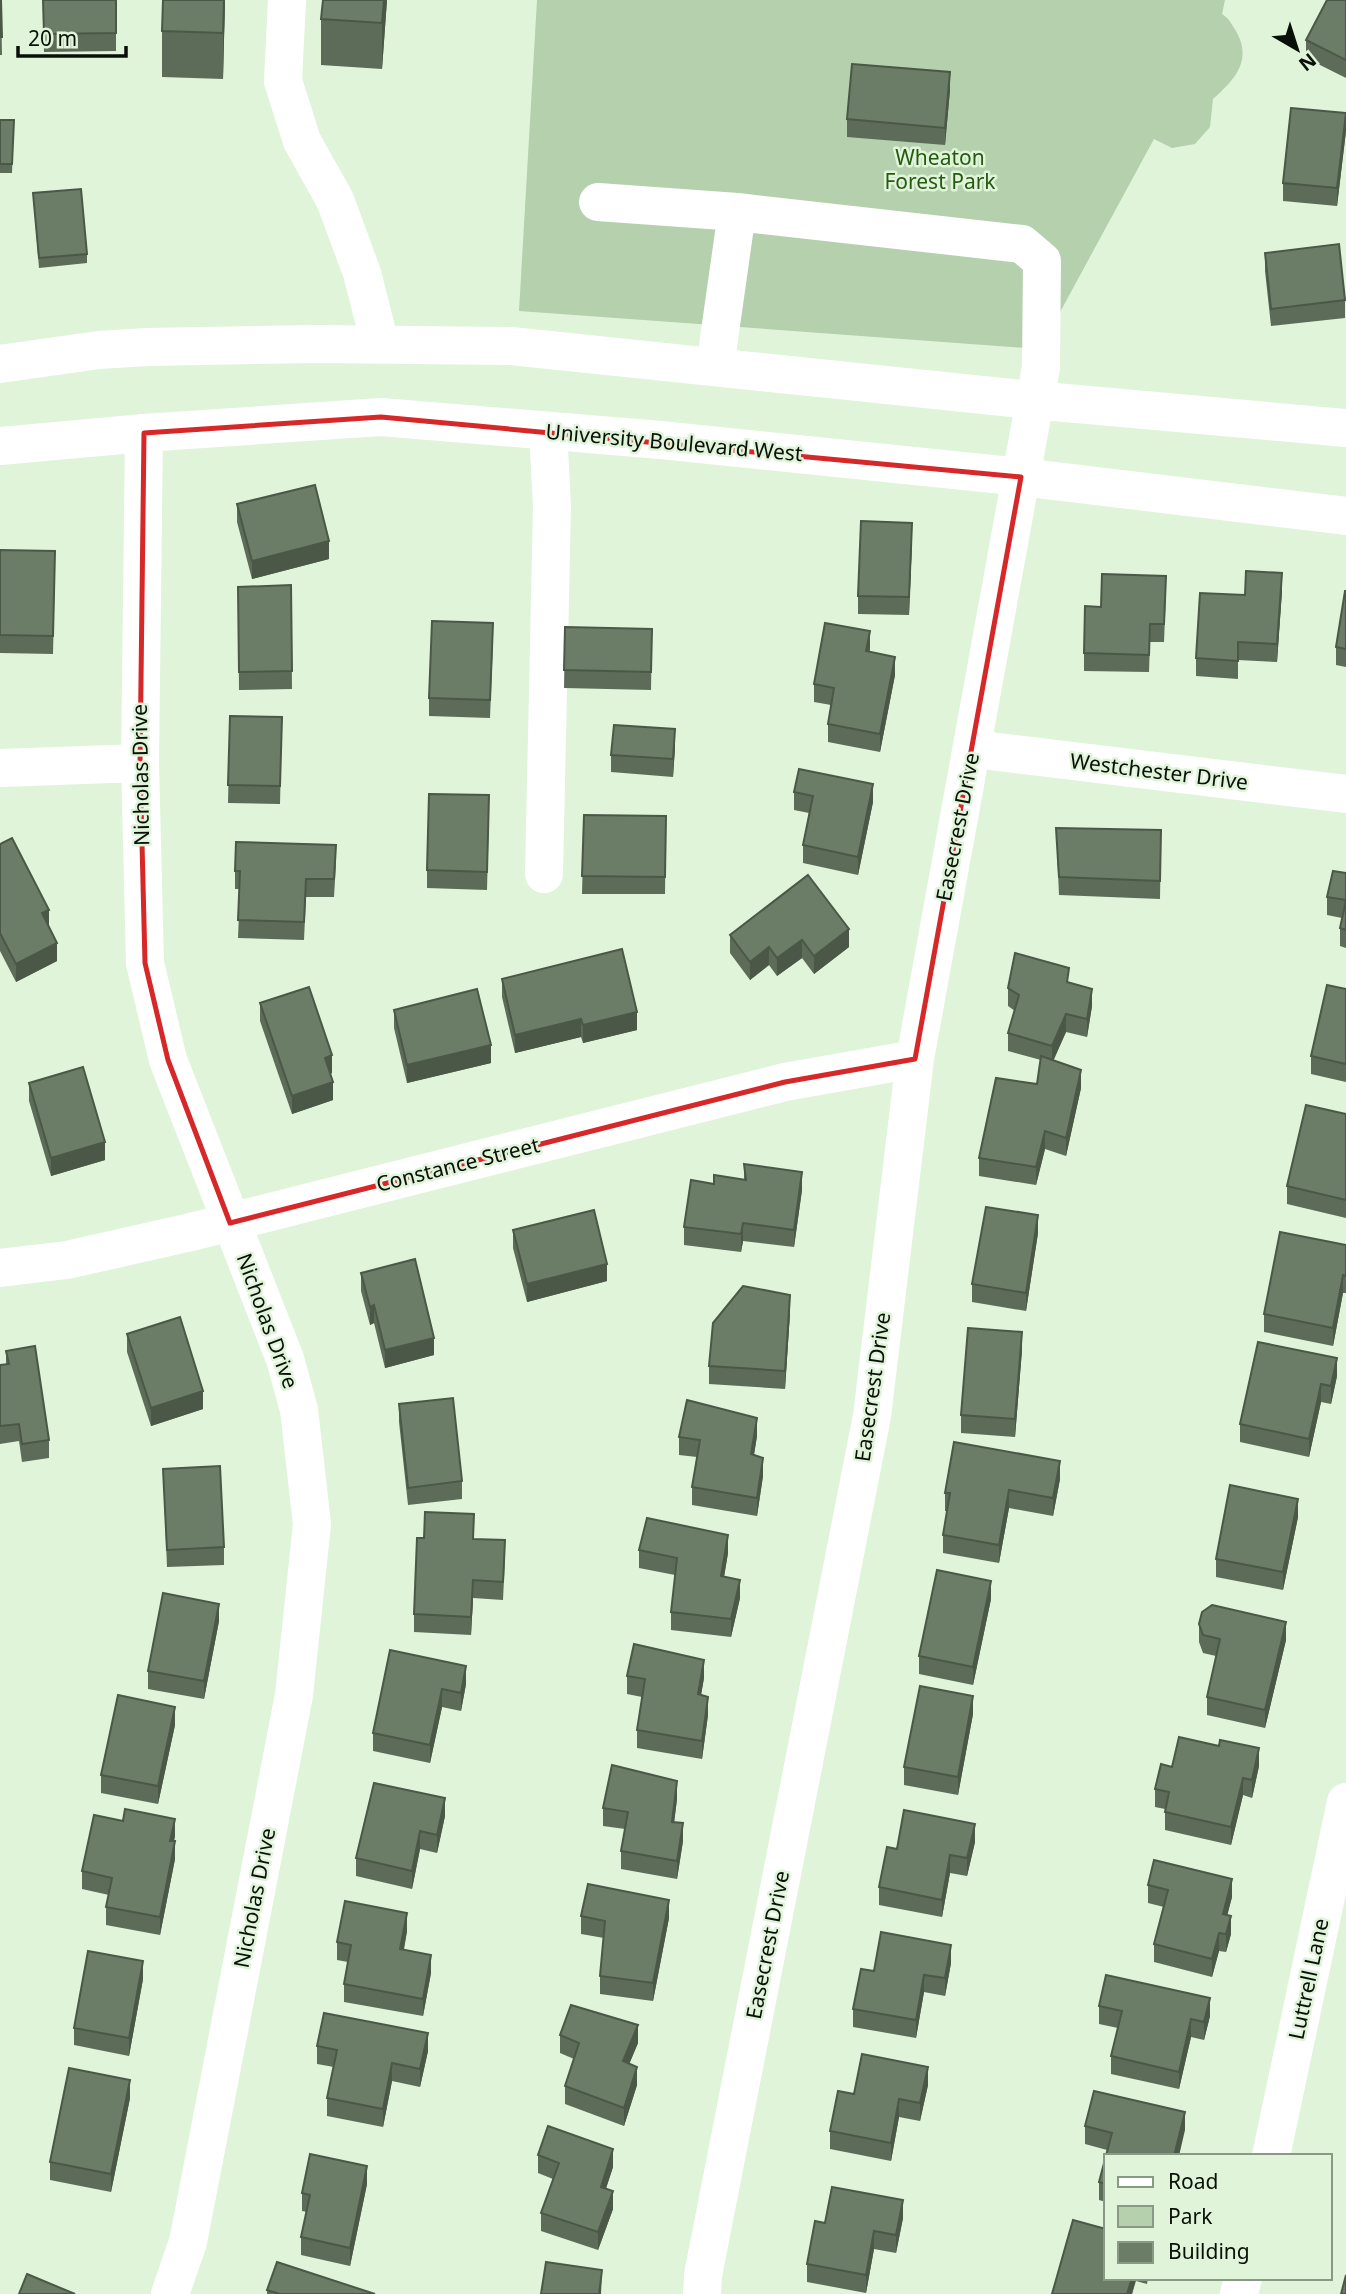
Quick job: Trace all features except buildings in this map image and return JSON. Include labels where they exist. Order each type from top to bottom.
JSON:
[{"type":"street","points":[[287,0],[283,81],[302,141],[335,200],[362,273],[380,345]]},
{"type":"street","points":[[598,202],[737,212],[715,367]]},
{"type":"street","name":"Easecrest Drive","points":[[702,2294],[703,2275],[872,1416],[915,1059],[1041,368],[1042,261],[1022,244],[737,212]]},
{"type":"street","points":[[0,364],[99,350],[148,347],[511,346],[1035,400],[1346,428]]},
{"type":"street","name":"University Boulevard West","points":[[0,446],[380,417],[661,440],[1021,477],[1346,516]]},
{"type":"street","points":[[544,874],[552,506],[548,431]]},
{"type":"street","name":"Nicholas Drive","points":[[144,433],[140,763],[145,963],[168,1060],[289,1372],[299,1410],[312,1524],[294,1695],[188,2242],[170,2294]]},
{"type":"street","name":"Westchester Drive","points":[[973,749],[1346,794]]},
{"type":"street","points":[[0,768],[140,763]]},
{"type":"street","name":"Constance Street","points":[[0,1268],[67,1261],[230,1223],[785,1082],[915,1059]]},
{"type":"street","name":"Luttrell Lane","points":[[1271,2154],[1346,1802]]},
{"type":"highlighted area","points":[[381,417],[1021,477],[915,1059],[785,1082],[230,1223],[168,1060],[145,963],[140,763],[144,433]]},
{"type":"green space","name":"Wheaton Forest Park","points":[[537,0],[1225,0],[1222,14],[1236,31],[1243,52],[1242,61],[1234,77],[1213,99],[1210,127],[1195,144],[1172,148],[1154,139],[1040,349],[519,311]]}]
